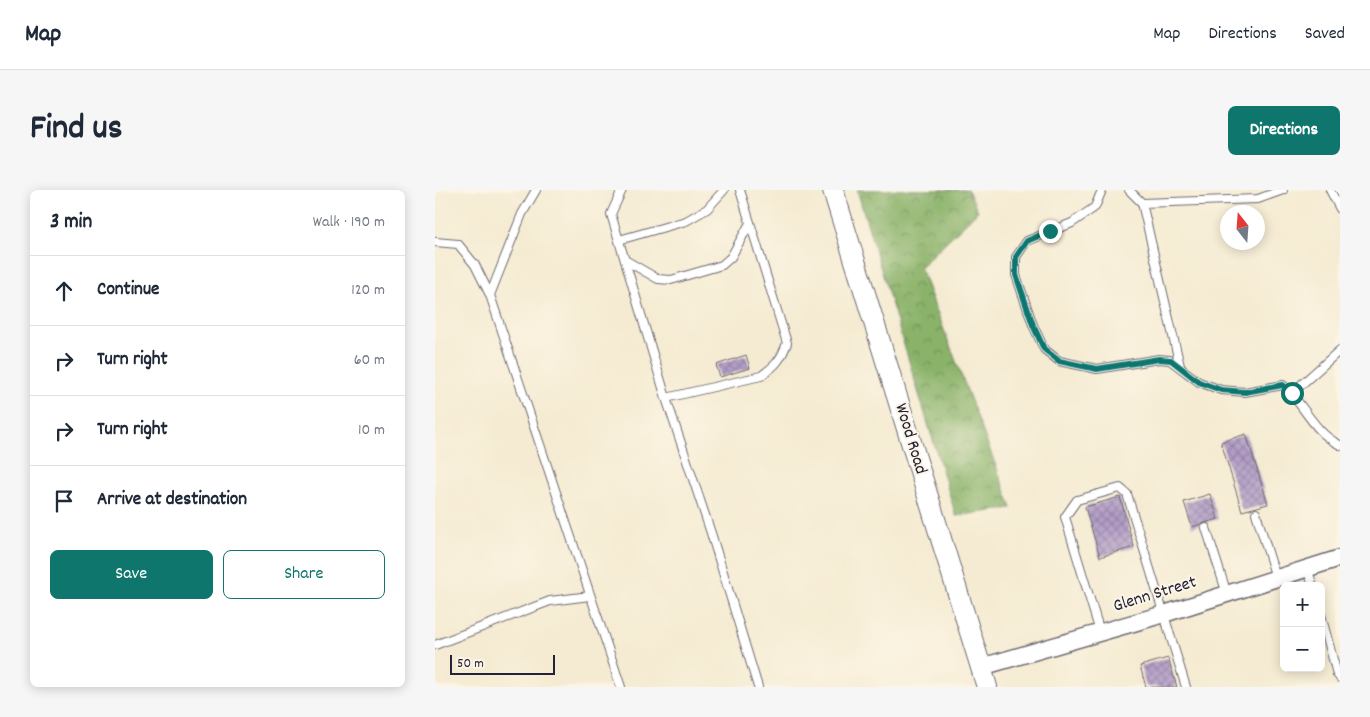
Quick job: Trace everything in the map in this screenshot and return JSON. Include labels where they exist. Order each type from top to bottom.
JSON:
[{"type":"street","name":"Wood Road","points":[[833,190],[987,687]]},
{"type":"street","name":"Glenn Street","points":[[981,667],[1164,614],[1340,558]]},
{"type":"lane","points":[[491,295],[522,214],[536,190]]},
{"type":"lane","points":[[622,190],[611,214],[666,398],[711,533],[757,687]]},
{"type":"lane","points":[[619,240],[686,221],[707,209],[724,190]]},
{"type":"lane","points":[[666,398],[761,376],[783,356],[787,343],[740,190]]},
{"type":"lane","points":[[1102,190],[1095,207],[1072,223],[1027,241],[1016,257],[1016,275],[1033,325],[1044,349],[1059,361],[1097,369],[1159,359],[1171,360],[1199,382],[1221,390],[1245,392],[1283,385],[1292,393],[1321,432],[1340,444]]},
{"type":"lane","points":[[1129,190],[1142,203],[1180,366]]},
{"type":"lane","points":[[1142,203],[1258,199],[1283,190]]},
{"type":"lane","points":[[1330,190],[1340,209]]},
{"type":"lane","points":[[625,260],[658,279],[671,280],[722,264],[731,258],[750,223]]},
{"type":"lane","points":[[435,242],[457,244],[475,265],[491,295],[621,687]]},
{"type":"lane","points":[[1292,393],[1340,350]]},
{"type":"lane","points":[[1100,632],[1065,517],[1077,500],[1120,488],[1127,494],[1186,687]]},
{"type":"lane","points":[[1255,513],[1276,578]]},
{"type":"lane","points":[[1206,528],[1227,594]]},
{"type":"lane","points":[[1307,568],[1312,582]]},
{"type":"lane","points":[[435,645],[550,600],[590,596]]},
{"type":"lane","points":[[1324,627],[1335,669],[1340,678]]},
{"type":"green space","points":[[857,190],[968,190],[978,211],[920,267],[1012,508],[956,516]]},
{"type":"building","points":[[746,355],[750,368],[720,377],[716,365]]},
{"type":"building","points":[[1246,434],[1268,504],[1242,511],[1221,442]]},
{"type":"building","points":[[1210,494],[1218,519],[1192,527],[1184,502]]},
{"type":"building","points":[[1120,497],[1134,547],[1100,557],[1085,507]]},
{"type":"building","points":[[1168,658],[1177,687],[1146,687],[1140,666]]},
{"type":"route","points":[[1050,231],[1027,241],[1016,257],[1016,275],[1033,325],[1044,349],[1059,361],[1097,369],[1159,359],[1171,360],[1199,382],[1221,390],[1245,392],[1283,385],[1292,393]]}]
